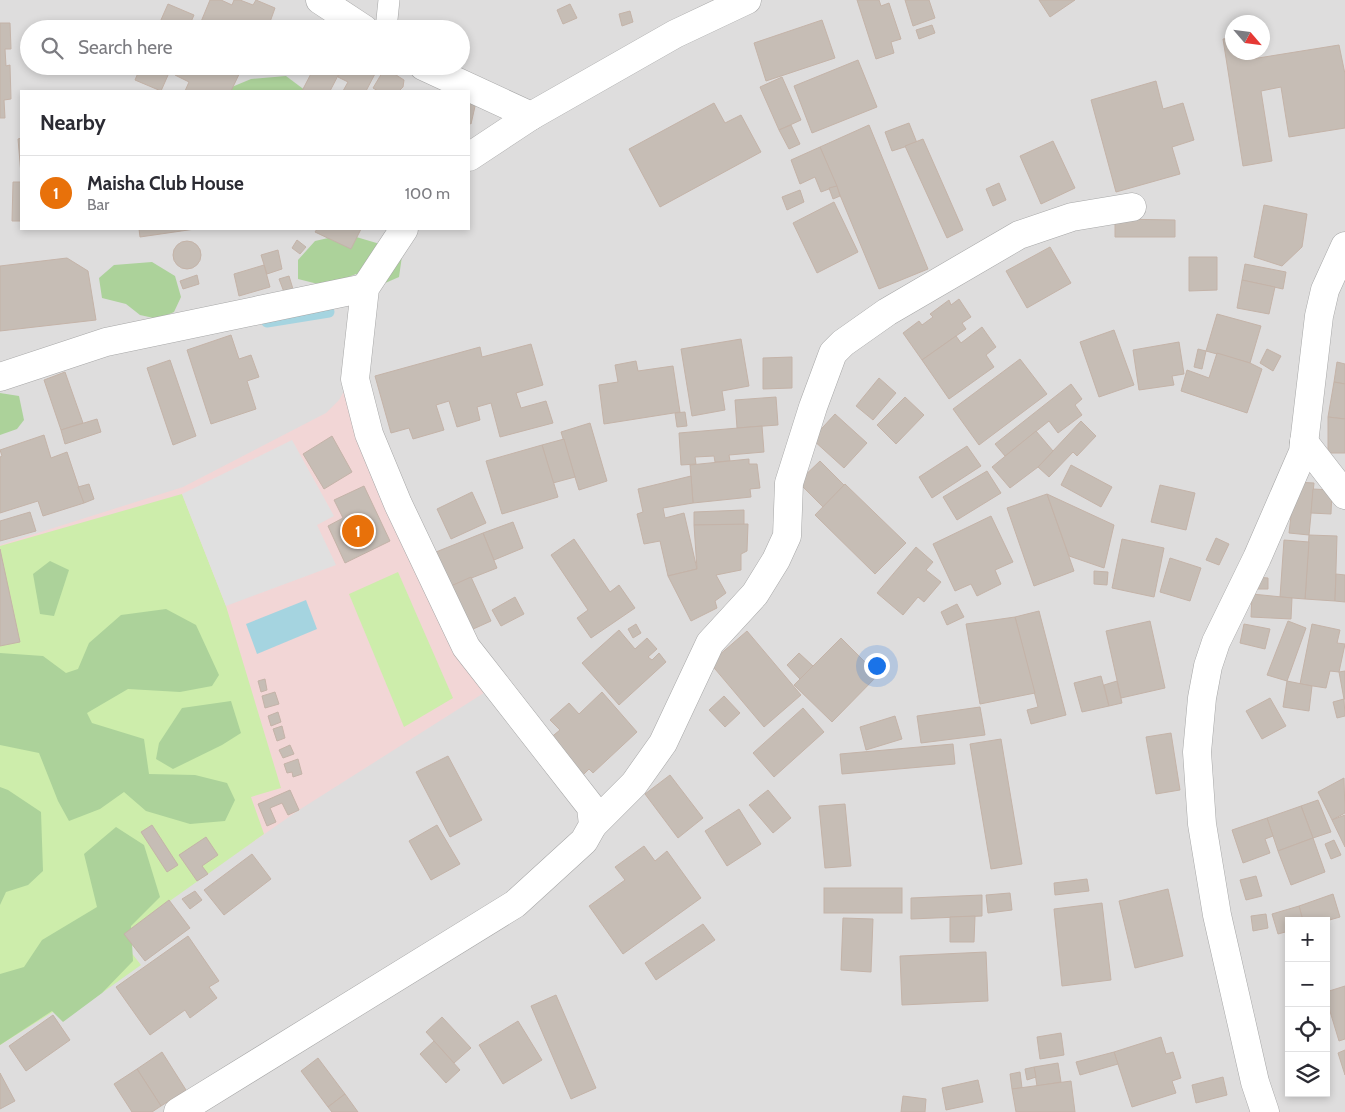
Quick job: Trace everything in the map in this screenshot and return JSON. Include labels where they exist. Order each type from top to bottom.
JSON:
[{"type":"street","points":[[320,0],[350,20]]},
{"type":"street","points":[[470,156],[530,116],[675,34],[747,0]]},
{"type":"street","points":[[442,75],[530,116]]},
{"type":"street","points":[[178,1112],[515,904],[584,841],[593,825],[634,784],[663,743],[710,643],[755,594],[776,560],[787,536],[789,483],[813,407],[833,353],[843,342],[887,312],[1019,235],[1072,217],[1132,207]]},
{"type":"street","points":[[403,230],[366,288],[355,379],[369,434],[398,504],[466,647],[591,806],[593,825]]},
{"type":"street","points":[[1265,1112],[1255,1082],[1217,915],[1202,824],[1197,752],[1202,698],[1208,666],[1216,642],[1257,558],[1303,452],[1319,316],[1325,290],[1345,246]]},
{"type":"street","points":[[0,377],[106,342],[366,288]]},
{"type":"street","points":[[1304,442],[1345,495]]},
{"type":"lane","points":[[387,20],[389,0]]},
{"type":"shaded area","points":[[0,0],[1345,0],[1345,1112],[0,1112]]},
{"type":"shaded area","points":[[348,384],[487,691],[299,810],[119,937],[141,965],[56,1010],[0,1045],[0,545],[183,487],[326,413],[339,400]]},
{"type":"shaded area","points":[[292,440],[334,516],[317,525],[336,565],[226,606],[182,494]]},
{"type":"green space","points":[[286,76],[305,90],[226,90],[251,79]]},
{"type":"green space","points":[[346,234],[380,244],[402,256],[399,277],[383,284],[366,275],[356,274],[326,286],[298,279],[298,260],[315,241]]},
{"type":"green space","points":[[152,262],[175,276],[181,297],[174,312],[158,319],[140,315],[126,304],[102,298],[99,278],[114,265]]},
{"type":"green space","points":[[0,393],[19,396],[24,420],[17,429],[0,435]]},
{"type":"green space","points":[[182,494],[226,606],[281,788],[251,797],[264,834],[119,937],[141,965],[64,1020],[56,1010],[0,1045],[0,546]]},
{"type":"green space","points":[[50,561],[69,570],[54,616],[40,614],[33,574]]},
{"type":"green space","points":[[398,572],[453,698],[404,727],[349,594]]},
{"type":"green space","points":[[166,609],[196,625],[219,675],[212,686],[180,692],[128,689],[87,713],[92,723],[144,739],[149,774],[195,775],[227,783],[235,800],[225,821],[190,824],[146,811],[124,792],[100,809],[69,821],[58,801],[39,753],[0,745],[0,653],[43,656],[66,673],[78,669],[89,643],[121,615]]},
{"type":"green space","points":[[231,701],[241,733],[222,745],[173,769],[156,759],[159,743],[182,708]]},
{"type":"green space","points":[[0,787],[8,790],[41,812],[43,871],[28,885],[6,892],[0,905]]},
{"type":"green space","points":[[116,827],[144,845],[160,897],[131,926],[133,961],[102,993],[63,1022],[52,1011],[0,1045],[0,974],[24,967],[42,940],[97,907],[84,854]]},
{"type":"water","points":[[306,600],[317,629],[257,654],[246,624]]},
{"type":"building","points":[[210,0],[221,0],[232,5],[234,0],[240,0],[253,5],[256,0],[275,8],[271,20],[202,20]]},
{"type":"building","points":[[857,0],[879,0],[881,6],[889,3],[901,39],[891,42],[894,53],[876,59]]},
{"type":"building","points":[[905,0],[929,0],[935,18],[913,26]]},
{"type":"building","points":[[1039,0],[1075,0],[1050,17]]},
{"type":"building","points":[[168,4],[194,15],[192,20],[161,20]]},
{"type":"building","points":[[570,4],[577,18],[563,24],[557,10]]},
{"type":"building","points":[[630,11],[633,22],[622,26],[619,14]]},
{"type":"building","points":[[822,20],[835,58],[766,81],[754,43]]},
{"type":"building","points":[[0,23],[10,23],[11,49],[5,49],[6,66],[10,65],[11,99],[4,100],[5,118],[0,118]]},
{"type":"building","points":[[932,25],[935,33],[919,39],[916,30]]},
{"type":"building","points":[[1339,45],[1345,74],[1345,128],[1289,137],[1281,87],[1261,91],[1272,161],[1243,166],[1226,60],[1270,60],[1270,56]]},
{"type":"building","points":[[858,60],[877,107],[812,133],[794,86]]},
{"type":"building","points":[[137,75],[168,75],[161,90],[135,80]]},
{"type":"building","points":[[175,75],[239,75],[231,90],[185,90],[189,82]]},
{"type":"building","points":[[310,75],[338,75],[331,90],[303,90]]},
{"type":"building","points":[[339,75],[374,75],[367,90],[344,90],[348,82],[338,77]]},
{"type":"building","points":[[381,75],[396,75],[404,80],[403,87],[400,90],[376,90],[373,88]]},
{"type":"building","points":[[782,77],[801,120],[779,130],[760,87]]},
{"type":"building","points":[[1156,81],[1163,109],[1183,103],[1194,140],[1172,147],[1180,174],[1116,192],[1091,100]]},
{"type":"building","points":[[470,101],[476,102],[470,124]]},
{"type":"building","points":[[714,103],[725,123],[741,115],[761,152],[660,207],[629,149]]},
{"type":"building","points":[[909,123],[917,143],[892,151],[885,132]]},
{"type":"building","points":[[791,125],[800,144],[789,149],[779,130]]},
{"type":"building","points":[[869,125],[928,269],[879,289],[820,147]]},
{"type":"building","points":[[20,138],[20,162],[18,139]]},
{"type":"building","points":[[923,139],[963,230],[947,238],[905,146]]},
{"type":"building","points":[[1053,141],[1075,188],[1041,204],[1020,156]]},
{"type":"building","points":[[820,147],[837,186],[821,192],[815,177],[800,184],[791,160]]},
{"type":"building","points":[[13,182],[20,182],[20,221],[12,221]]},
{"type":"building","points":[[999,183],[1006,200],[993,206],[986,189]]},
{"type":"building","points":[[837,186],[840,196],[833,199],[829,188]]},
{"type":"building","points":[[800,190],[804,202],[787,210],[782,197]]},
{"type":"building","points":[[834,202],[858,252],[817,273],[793,223]]},
{"type":"building","points":[[1264,205],[1307,214],[1302,247],[1282,266],[1254,257]]},
{"type":"building","points":[[1115,219],[1175,220],[1175,237],[1115,237]]},
{"type":"building","points":[[139,230],[188,230],[140,237]]},
{"type":"building","points":[[316,230],[360,230],[351,249],[315,232]]},
{"type":"building","points":[[297,240],[306,247],[300,254],[292,248]]},
{"type":"building","points":[[187,241],[197,245],[201,255],[197,265],[187,269],[177,265],[173,255],[177,245]]},
{"type":"building","points":[[1050,247],[1071,283],[1027,308],[1006,271]]},
{"type":"building","points":[[278,250],[282,269],[267,274],[261,255]]},
{"type":"building","points":[[1189,257],[1217,257],[1217,290],[1189,291]]},
{"type":"building","points":[[67,258],[88,271],[96,320],[0,331],[0,266]]},
{"type":"building","points":[[1245,264],[1286,272],[1283,289],[1242,280]]},
{"type":"building","points":[[264,265],[270,287],[239,296],[234,274]]},
{"type":"building","points":[[197,275],[199,284],[183,289],[180,281]]},
{"type":"building","points":[[289,276],[293,289],[284,292],[279,279]]},
{"type":"building","points":[[1242,280],[1275,287],[1269,314],[1237,308]]},
{"type":"building","points":[[959,299],[971,317],[962,323],[966,329],[922,360],[903,333],[919,321],[922,325],[933,317],[930,314],[949,300],[951,305]]},
{"type":"building","points":[[1217,314],[1261,326],[1250,363],[1206,351]]},
{"type":"building","points":[[982,327],[996,347],[986,355],[994,367],[949,399],[922,360],[956,336],[961,343]]},
{"type":"building","points":[[1114,330],[1134,385],[1099,397],[1080,342]]},
{"type":"building","points":[[231,335],[239,359],[251,355],[259,377],[247,381],[256,409],[211,424],[187,350]]},
{"type":"building","points":[[741,339],[749,386],[722,391],[725,410],[692,416],[681,349]]},
{"type":"building","points":[[1179,342],[1184,374],[1172,376],[1174,385],[1139,390],[1133,350]]},
{"type":"building","points":[[531,344],[543,385],[516,393],[521,408],[546,401],[553,423],[500,437],[491,403],[477,407],[480,420],[457,427],[449,401],[436,405],[444,430],[413,439],[409,428],[391,433],[375,376],[480,347],[482,357]]},
{"type":"building","points":[[1198,349],[1206,351],[1202,369],[1194,367]]},
{"type":"building","points":[[1267,349],[1281,356],[1273,371],[1260,363]]},
{"type":"building","points":[[1217,353],[1250,363],[1262,369],[1247,413],[1181,391],[1187,370],[1209,378]]},
{"type":"building","points":[[792,357],[792,388],[763,389],[763,358]]},
{"type":"building","points":[[1020,359],[1047,394],[979,445],[953,409]]},
{"type":"building","points":[[170,360],[196,436],[173,445],[147,368]]},
{"type":"building","points":[[636,361],[638,371],[673,366],[680,412],[604,424],[599,385],[618,382],[615,365]]},
{"type":"building","points":[[1337,362],[1345,364],[1345,384],[1334,382]]},
{"type":"building","points":[[65,372],[83,423],[61,430],[44,380]]},
{"type":"building","points":[[879,378],[896,393],[873,420],[856,406]]},
{"type":"building","points":[[1334,382],[1345,384],[1345,419],[1328,417]]},
{"type":"building","points":[[1071,384],[1082,399],[1075,405],[1082,415],[1058,433],[1049,421],[1005,456],[995,444]]},
{"type":"building","points":[[776,397],[778,425],[737,428],[735,400]]},
{"type":"building","points":[[905,397],[924,415],[896,444],[877,425]]},
{"type":"building","points":[[685,412],[687,426],[677,427],[675,413]]},
{"type":"building","points":[[835,414],[867,443],[844,468],[812,439]]},
{"type":"building","points":[[1328,417],[1345,419],[1345,453],[1328,453]]},
{"type":"building","points":[[97,419],[101,432],[65,444],[61,430]]},
{"type":"building","points":[[1081,421],[1096,436],[1077,456],[1073,452],[1049,477],[1038,467]]},
{"type":"building","points":[[590,423],[607,481],[579,490],[561,432]]},
{"type":"building","points":[[762,426],[764,452],[729,455],[730,461],[715,462],[714,456],[695,457],[696,464],[681,465],[679,433]]},
{"type":"building","points":[[1036,431],[1053,451],[1038,467],[1010,488],[992,467]]},
{"type":"building","points":[[44,435],[51,458],[67,452],[84,503],[43,516],[38,501],[0,513],[0,457],[2,456],[0,450]]},
{"type":"building","points":[[332,436],[352,472],[324,489],[303,454]]},
{"type":"building","points":[[564,439],[575,477],[553,483],[542,445]]},
{"type":"building","points":[[542,445],[558,497],[502,514],[486,461]]},
{"type":"building","points":[[967,446],[981,466],[932,498],[919,477]]},
{"type":"building","points":[[749,459],[749,464],[757,464],[760,488],[750,489],[751,497],[693,503],[690,465]]},
{"type":"building","points":[[820,461],[845,486],[823,507],[798,482]]},
{"type":"building","points":[[1071,465],[1112,487],[1101,507],[1061,485]]},
{"type":"building","points":[[987,471],[1001,493],[957,520],[943,497]]},
{"type":"building","points":[[691,476],[693,503],[663,508],[665,518],[684,513],[697,569],[668,576],[660,541],[644,544],[637,514],[643,512],[638,489]]},
{"type":"building","points":[[1295,482],[1314,483],[1309,535],[1289,533]]},
{"type":"building","points":[[89,484],[94,499],[84,503],[78,487]]},
{"type":"building","points":[[845,484],[906,543],[875,574],[815,515]]},
{"type":"building","points":[[1160,485],[1195,493],[1186,530],[1151,522]]},
{"type":"building","points":[[364,486],[390,541],[345,563],[328,526],[343,518],[334,500]]},
{"type":"building","points":[[1313,489],[1332,490],[1331,514],[1311,513]]},
{"type":"building","points":[[472,492],[486,523],[451,539],[437,509]]},
{"type":"building","points":[[1047,494],[1074,571],[1034,586],[1007,508]]},
{"type":"building","points":[[1047,494],[1114,525],[1104,568],[1069,556]]},
{"type":"building","points":[[744,510],[744,525],[694,525],[694,512]]},
{"type":"building","points":[[30,512],[36,531],[0,541],[0,521]]},
{"type":"building","points":[[991,516],[1013,562],[995,570],[1001,584],[977,596],[971,584],[955,591],[933,544]]},
{"type":"building","points":[[513,522],[523,548],[494,560],[483,533]]},
{"type":"building","points":[[748,524],[747,551],[741,554],[741,570],[716,575],[726,593],[715,601],[717,608],[691,621],[668,576],[697,569],[694,525]]},
{"type":"building","points":[[483,533],[497,568],[451,586],[436,552]]},
{"type":"building","points":[[1309,535],[1337,536],[1335,601],[1305,599]]},
{"type":"building","points":[[1216,538],[1229,544],[1219,565],[1206,560]]},
{"type":"building","points":[[574,539],[610,592],[619,585],[635,608],[591,638],[577,618],[588,610],[551,555]]},
{"type":"building","points":[[1122,539],[1164,548],[1154,597],[1112,588]]},
{"type":"building","points":[[1284,540],[1309,542],[1305,599],[1280,597]]},
{"type":"building","points":[[916,547],[933,562],[926,570],[941,582],[924,602],[918,597],[903,615],[877,593]]},
{"type":"building","points":[[0,549],[20,642],[0,646]]},
{"type":"building","points":[[1170,558],[1201,568],[1190,601],[1160,592]]},
{"type":"building","points":[[1094,571],[1108,572],[1107,585],[1094,584]]},
{"type":"building","points":[[1336,574],[1345,575],[1345,602],[1335,601]]},
{"type":"building","points":[[471,577],[491,621],[471,630],[451,586]]},
{"type":"building","points":[[1256,577],[1268,578],[1268,589],[1255,589]]},
{"type":"building","points":[[1252,594],[1292,598],[1291,619],[1251,617]]},
{"type":"building","points":[[515,597],[524,614],[501,626],[492,610]]},
{"type":"building","points":[[957,604],[964,617],[947,625],[941,612]]},
{"type":"building","points":[[1039,611],[1066,715],[1031,724],[1027,710],[1038,707],[1015,617]]},
{"type":"building","points":[[1015,617],[1035,693],[980,704],[966,624]]},
{"type":"building","points":[[1150,621],[1165,688],[1121,698],[1106,631]]},
{"type":"building","points":[[1288,621],[1306,628],[1287,681],[1267,675]]},
{"type":"building","points":[[636,624],[641,633],[633,638],[628,629]]},
{"type":"building","points":[[1244,624],[1270,629],[1265,649],[1240,643]]},
{"type":"building","points":[[1312,624],[1340,630],[1337,643],[1345,644],[1339,672],[1330,671],[1326,688],[1300,684]]},
{"type":"building","points":[[619,630],[635,649],[647,638],[657,649],[648,657],[652,660],[659,653],[666,662],[619,705],[582,663]]},
{"type":"building","points":[[747,631],[801,695],[764,727],[710,663]]},
{"type":"building","points":[[841,638],[878,675],[832,722],[794,685]]},
{"type":"building","points":[[799,653],[813,666],[800,679],[787,665]]},
{"type":"building","points":[[1345,671],[1345,699],[1344,699],[1339,672]]},
{"type":"building","points":[[1101,676],[1109,706],[1082,712],[1074,683]]},
{"type":"building","points":[[265,679],[267,690],[261,692],[258,681]]},
{"type":"building","points":[[1117,681],[1122,703],[1109,706],[1104,685]]},
{"type":"building","points":[[1287,681],[1312,686],[1309,711],[1283,707]]},
{"type":"building","points":[[275,692],[279,704],[265,708],[262,696]]},
{"type":"building","points":[[602,692],[637,732],[593,773],[589,769],[583,775],[549,739],[560,730],[550,720],[569,703],[579,714]]},
{"type":"building","points":[[724,696],[740,713],[725,727],[709,710]]},
{"type":"building","points":[[1270,698],[1286,726],[1262,739],[1246,711]]},
{"type":"building","points":[[1344,699],[1345,716],[1337,718],[1333,702]]},
{"type":"building","points":[[980,707],[985,735],[921,743],[917,716]]},
{"type":"building","points":[[803,708],[824,732],[774,777],[753,753]]},
{"type":"building","points":[[278,712],[281,722],[271,726],[268,716]]},
{"type":"building","points":[[895,716],[902,739],[866,750],[860,727]]},
{"type":"building","points":[[282,726],[285,738],[277,741],[273,729]]},
{"type":"building","points":[[1171,733],[1180,790],[1156,794],[1146,737]]},
{"type":"building","points":[[1001,739],[1022,864],[991,869],[970,744]]},
{"type":"building","points":[[953,744],[955,764],[842,774],[840,754]]},
{"type":"building","points":[[290,745],[294,754],[283,758],[279,750]]},
{"type":"building","points":[[448,756],[482,820],[450,837],[416,772]]},
{"type":"building","points":[[298,759],[302,774],[293,777],[292,772],[287,773],[284,764]]},
{"type":"building","points":[[670,775],[703,818],[678,838],[645,794]]},
{"type":"building","points":[[1344,778],[1345,813],[1332,820],[1318,792]]},
{"type":"building","points":[[290,790],[299,810],[288,815],[282,803],[270,808],[276,822],[267,826],[258,804]]},
{"type":"building","points":[[768,790],[791,818],[773,833],[749,805]]},
{"type":"building","points":[[1318,800],[1331,832],[1313,838],[1301,806]]},
{"type":"building","points":[[845,804],[851,866],[825,868],[819,806]]},
{"type":"building","points":[[1301,806],[1313,838],[1278,851],[1267,818]]},
{"type":"building","points":[[739,809],[761,844],[727,866],[705,831]]},
{"type":"building","points":[[1345,815],[1345,847],[1332,820]]},
{"type":"building","points":[[1267,818],[1273,836],[1265,839],[1270,853],[1243,863],[1232,830]]},
{"type":"building","points":[[152,825],[178,865],[167,872],[141,832]]},
{"type":"building","points":[[437,825],[460,864],[431,880],[409,841]]},
{"type":"building","points":[[206,837],[218,855],[202,866],[208,874],[197,881],[179,855]]},
{"type":"building","points":[[1313,838],[1325,872],[1291,885],[1278,851]]},
{"type":"building","points":[[1334,840],[1341,855],[1331,859],[1325,844]]},
{"type":"building","points":[[644,846],[655,861],[667,851],[701,898],[623,954],[589,906],[625,880],[615,867]]},
{"type":"building","points":[[252,854],[271,879],[224,915],[204,890]]},
{"type":"building","points":[[1256,876],[1262,896],[1246,900],[1240,880]]},
{"type":"building","points":[[1087,879],[1089,891],[1055,895],[1054,883]]},
{"type":"building","points":[[824,888],[902,888],[902,913],[824,913]]},
{"type":"building","points":[[1168,889],[1183,956],[1135,968],[1119,901]]},
{"type":"building","points":[[195,891],[202,900],[190,909],[182,899]]},
{"type":"building","points":[[1010,893],[1012,910],[988,913],[986,895]]},
{"type":"building","points":[[1333,894],[1340,917],[1330,920],[1330,917],[1302,917],[1299,906]]},
{"type":"building","points":[[982,895],[982,916],[911,919],[911,898]]},
{"type":"building","points":[[169,900],[190,928],[145,961],[124,934]]},
{"type":"building","points":[[1102,903],[1111,980],[1062,986],[1054,909]]},
{"type":"building","points":[[1299,906],[1302,917],[1285,917],[1285,932],[1278,934],[1272,914]]},
{"type":"building","points":[[1266,914],[1268,928],[1253,931],[1251,916]]},
{"type":"building","points":[[975,916],[974,942],[950,942],[950,917]]},
{"type":"building","points":[[843,918],[873,919],[871,972],[841,970]]},
{"type":"building","points":[[703,924],[715,940],[656,980],[645,963]]},
{"type":"building","points":[[188,936],[219,981],[209,987],[217,998],[190,1018],[185,1010],[150,1035],[116,987]]},
{"type":"building","points":[[986,952],[988,1001],[902,1005],[900,956]]},
{"type":"building","points":[[1345,986],[1345,1039],[1339,1041],[1330,1011],[1330,991]]},
{"type":"building","points":[[556,995],[596,1088],[571,1099],[531,1006]]},
{"type":"building","points":[[53,1015],[70,1040],[26,1071],[9,1046]]},
{"type":"building","points":[[442,1017],[471,1048],[454,1063],[426,1032]]},
{"type":"building","points":[[518,1021],[542,1060],[503,1084],[479,1045]]},
{"type":"building","points":[[1061,1033],[1064,1055],[1040,1059],[1037,1037]]},
{"type":"building","points":[[1161,1037],[1166,1054],[1173,1052],[1181,1078],[1172,1081],[1176,1093],[1132,1107],[1114,1052]]},
{"type":"building","points":[[434,1041],[460,1070],[446,1083],[420,1054]]},
{"type":"building","points":[[1345,1050],[1345,1075],[1338,1053]]},
{"type":"building","points":[[162,1052],[186,1090],[161,1106],[137,1069]]},
{"type":"building","points":[[1114,1052],[1118,1064],[1080,1075],[1076,1062]]},
{"type":"building","points":[[318,1058],[345,1094],[328,1107],[301,1071]]},
{"type":"building","points":[[1058,1063],[1061,1082],[1037,1086],[1034,1067]]},
{"type":"building","points":[[1034,1067],[1036,1077],[1027,1080],[1025,1069]]},
{"type":"building","points":[[137,1069],[161,1106],[152,1112],[132,1112],[114,1084]]},
{"type":"building","points":[[1020,1072],[1022,1088],[1012,1089],[1010,1074]]},
{"type":"building","points":[[0,1073],[15,1101],[0,1109]]},
{"type":"building","points":[[1223,1077],[1227,1095],[1196,1103],[1192,1085]]},
{"type":"building","points":[[978,1080],[983,1102],[946,1110],[942,1088]]},
{"type":"building","points":[[1071,1081],[1075,1112],[1016,1112],[1012,1089]]},
{"type":"building","points":[[345,1094],[358,1112],[332,1112],[328,1107]]},
{"type":"building","points":[[903,1096],[926,1099],[925,1112],[901,1112]]},
{"type":"waterway","points":[[267,322],[329,312]]},
{"type":"place","name":"Maisha Club House","points":[[358,531]]}]
